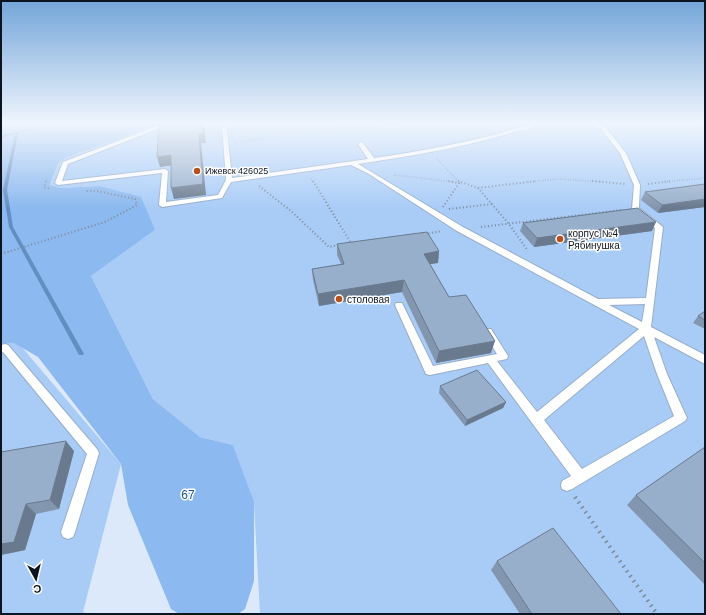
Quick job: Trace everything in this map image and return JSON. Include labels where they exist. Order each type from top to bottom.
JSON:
[{"type":"lane","points":[[97,151],[65,163],[58,183],[165,171],[162,205],[220,197],[229,180],[227,151]]},
{"type":"lane","points":[[366,151],[372,160]]},
{"type":"lane","points":[[229,180],[430,151]]},
{"type":"lane","points":[[567,485],[681,418],[662,374],[646,329],[659,227],[635,208],[637,185],[621,151]]},
{"type":"lane","points":[[352,163],[371,173],[460,229],[705,360]]},
{"type":"lane","points":[[596,302],[650,301]]},
{"type":"lane","points":[[399,305],[430,371],[503,356],[483,324]]},
{"type":"lane","points":[[536,420],[646,329]]},
{"type":"lane","points":[[1,349],[5,348],[93,454],[68,532]]},
{"type":"lane","points":[[490,359],[580,477]]},
{"type":"path","points":[[430,151],[459,183]]},
{"type":"path","points":[[305,170],[351,243]]},
{"type":"path","points":[[371,173],[459,183],[478,188],[560,179],[637,185],[705,178]]},
{"type":"path","points":[[48,176],[44,187],[56,191]]},
{"type":"path","points":[[248,177],[291,211],[329,247],[359,242]]},
{"type":"path","points":[[459,183],[441,210],[492,204]]},
{"type":"path","points":[[478,188],[509,224],[531,256]]},
{"type":"path","points":[[1,254],[105,222],[137,205],[135,199],[97,191],[83,192]]},
{"type":"path","points":[[421,234],[635,208]]},
{"type":"path","points":[[567,485],[657,614]]},
{"type":"shaded area","points":[[85,151],[705,151],[705,614],[260,614],[254,503],[233,445],[200,437],[153,399],[91,276],[155,230],[99,186],[60,188],[50,186],[58,164],[65,158]]},
{"type":"shaded area","points":[[15,339],[121,464],[83,612],[90,614],[1,614],[1,341]]},
{"type":"green space","name":"67","points":[[1,151],[85,151],[65,158],[58,164],[50,185],[60,188],[99,186],[141,197],[155,230],[91,276],[153,399],[200,437],[233,445],[254,502],[254,581],[245,609],[238,614],[179,614],[171,609],[128,505],[121,464],[38,357],[14,343],[1,343]]},
{"type":"building","points":[[157,151],[200,151],[203,184],[171,188],[171,155],[157,157]]},
{"type":"building","points":[[705,184],[705,199],[662,205],[645,192]]},
{"type":"building","points":[[638,208],[656,222],[537,238],[523,223]]},
{"type":"building","name":"столовая","points":[[427,232],[439,251],[424,254],[449,297],[466,295],[495,341],[439,351],[404,280],[318,294],[312,269],[344,264],[337,244]]},
{"type":"building","points":[[705,311],[705,320],[698,316]]},
{"type":"building","points":[[477,370],[506,402],[467,420],[440,386]]},
{"type":"building","points":[[66,441],[50,500],[26,504],[14,542],[1,544],[1,452]]},
{"type":"building","points":[[705,447],[705,563],[636,495]]},
{"type":"building","points":[[553,528],[621,614],[532,614],[497,561]]},
{"type":"waterway","points":[[13,151],[5,190],[11,227],[81,354]]},
{"type":"place","name":"Ижевск 426025","points":[[197,171]]},
{"type":"place","name":"корпус №4 Рябинушка","points":[[560,239]]},
{"type":"place","name":"столовая","points":[[339,299]]}]
